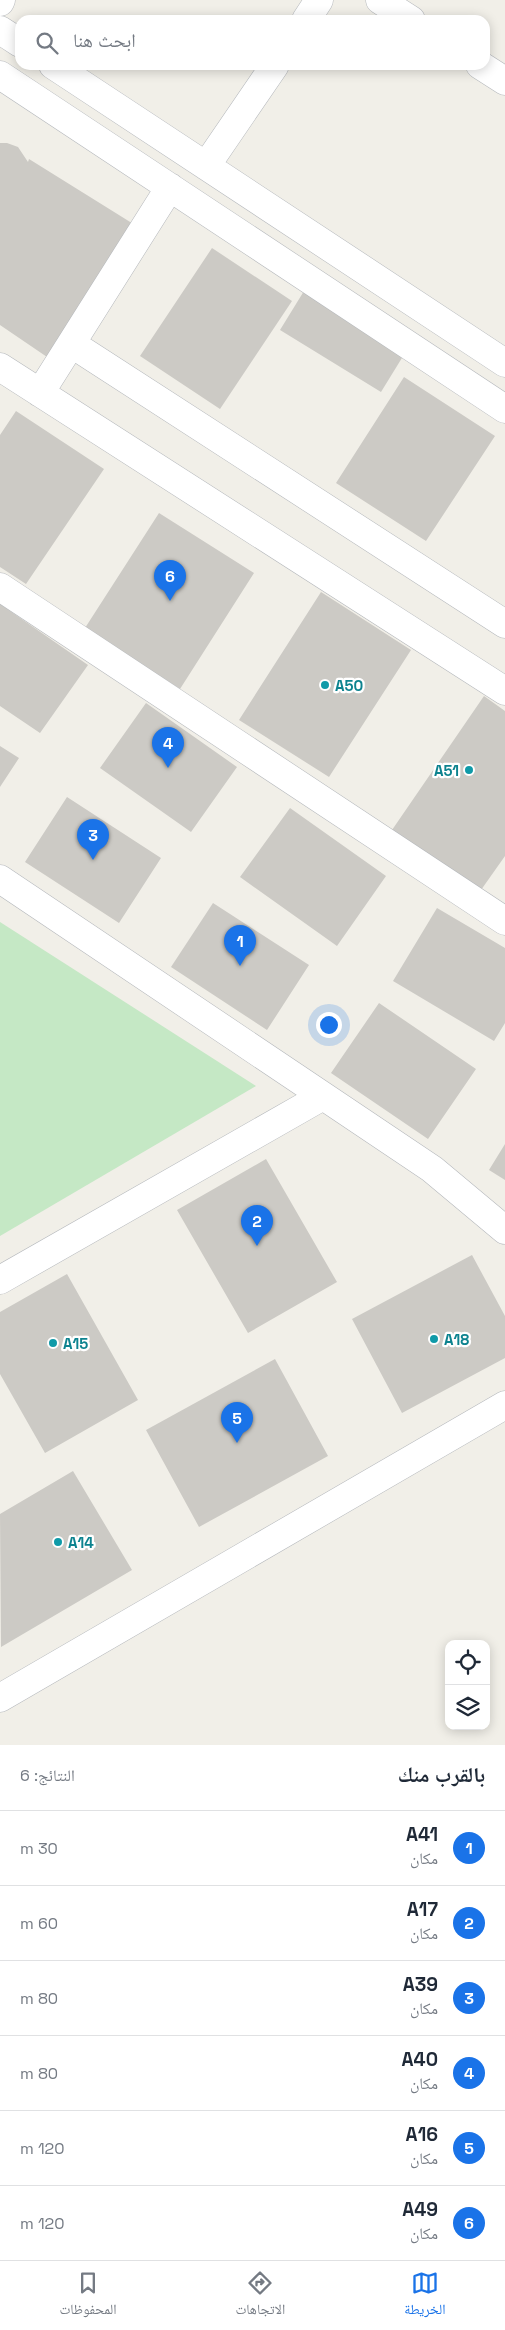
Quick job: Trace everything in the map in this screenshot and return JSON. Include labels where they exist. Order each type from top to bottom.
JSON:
[{"type":"street","points":[[309,15],[319,0]]},
{"type":"street","points":[[380,0],[403,15]]},
{"type":"street","points":[[0,30],[15,40]]},
{"type":"street","points":[[61,70],[505,362]]},
{"type":"street","points":[[206,166],[272,70]]},
{"type":"street","points":[[488,70],[505,81]]},
{"type":"street","points":[[0,75],[505,409]]},
{"type":"street","points":[[40,392],[170,187]]},
{"type":"street","points":[[72,344],[505,624]]},
{"type":"street","points":[[0,367],[505,691]]},
{"type":"street","points":[[0,586],[505,921]]},
{"type":"street","points":[[0,879],[432,1169],[505,1230]]},
{"type":"street","points":[[0,1280],[323,1096]]},
{"type":"street","points":[[0,1698],[505,1405]]},
{"type":"green space","points":[[0,922],[256,1086],[0,1236]]},
{"type":"building","points":[[0,143],[7,143],[18,147],[28,162],[29,159],[135,225],[50,359],[0,325]]},
{"type":"building","points":[[212,248],[292,301],[220,409],[140,356]]},
{"type":"building","points":[[304,291],[405,353],[381,392],[280,330]]},
{"type":"building","points":[[404,377],[495,436],[426,541],[336,483]]},
{"type":"building","points":[[16,411],[104,469],[26,584],[0,567],[0,435]]},
{"type":"building","points":[[159,513],[254,573],[180,689],[85,628]]},
{"type":"building","name":"A50","points":[[321,592],[411,650],[329,777],[239,720]]},
{"type":"building","points":[[0,604],[88,665],[40,733],[0,706]]},
{"type":"building","name":"A51","points":[[484,696],[505,711],[505,856],[481,890],[392,830]]},
{"type":"building","points":[[146,703],[237,767],[191,832],[100,768]]},
{"type":"building","points":[[0,746],[19,758],[0,787]]},
{"type":"building","points":[[67,797],[161,858],[119,923],[25,862]]},
{"type":"building","points":[[290,808],[386,876],[337,946],[240,877]]},
{"type":"building","points":[[213,903],[309,965],[267,1030],[171,967]]},
{"type":"building","points":[[437,908],[505,948],[505,1023],[494,1041],[393,981]]},
{"type":"building","points":[[379,1003],[476,1069],[428,1139],[331,1073]]},
{"type":"building","points":[[505,1144],[505,1180],[489,1170]]},
{"type":"building","points":[[266,1159],[337,1282],[248,1333],[177,1210]]},
{"type":"building","name":"A18","points":[[472,1255],[505,1316],[505,1358],[402,1413],[352,1319]]},
{"type":"building","name":"A15","points":[[67,1274],[138,1400],[45,1453],[0,1374],[0,1312]]},
{"type":"building","points":[[275,1359],[328,1456],[199,1527],[146,1430]]},
{"type":"building","name":"A14","points":[[73,1471],[132,1570],[1,1647],[0,1514]]},
{"type":"place","name":"A49","points":[[170,601]]},
{"type":"place","name":"A50","points":[[325,685]]},
{"type":"place","name":"A40","points":[[168,768]]},
{"type":"place","name":"A51","points":[[469,770]]},
{"type":"place","name":"A39","points":[[93,860]]},
{"type":"place","name":"A41","points":[[240,966]]},
{"type":"place","name":"A17","points":[[257,1246]]},
{"type":"place","name":"A18","points":[[434,1339]]},
{"type":"place","name":"A15","points":[[53,1343]]},
{"type":"place","name":"A16","points":[[237,1443]]},
{"type":"place","name":"A14","points":[[58,1542]]}]
